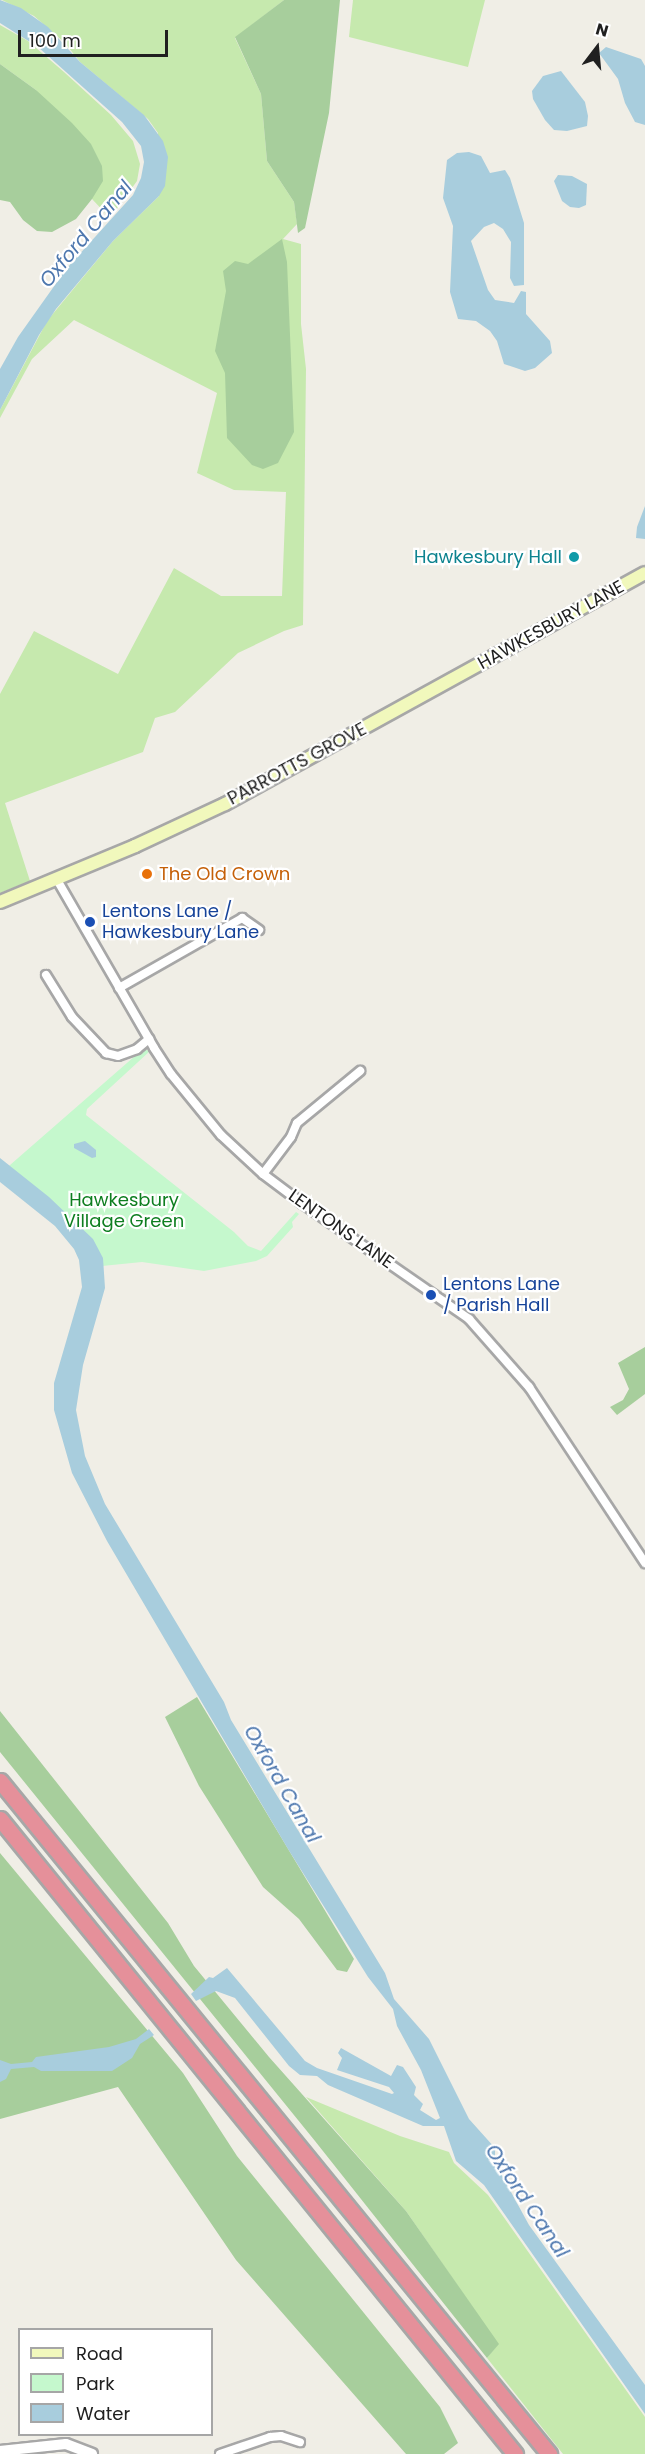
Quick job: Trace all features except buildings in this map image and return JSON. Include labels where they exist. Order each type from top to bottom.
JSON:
[{"type":"highway","points":[[0,1781],[549,2454]]},
{"type":"highway","points":[[0,1819],[514,2454]]},
{"type":"main road","name":"HAWKESBURY LANE","points":[[457,678],[645,573]]},
{"type":"main road","name":"PARROTTS GROVE","points":[[0,902],[135,846],[225,804],[457,678]]},
{"type":"street","name":"LENTONS LANE","points":[[56,878],[171,1074],[210,1122],[263,1174],[469,1319],[528,1387],[645,1563]]},
{"type":"street","points":[[119,988],[242,918],[259,930]]},
{"type":"street","points":[[46,975],[72,1017],[106,1053],[118,1056],[137,1048],[149,1039]]},
{"type":"street","points":[[263,1174],[291,1137],[297,1123],[359,1076]]},
{"type":"street","points":[[220,2454],[270,2437],[281,2436],[300,2442]]},
{"type":"street","points":[[0,2451],[66,2444],[92,2454]]},
{"type":"green space","points":[[2,0],[284,0],[235,38],[261,94],[267,161],[294,202],[297,224],[283,239],[301,244],[301,324],[306,369],[303,625],[284,631],[238,653],[175,712],[155,718],[143,752],[5,803],[30,881],[0,893],[0,694],[34,631],[118,674],[174,568],[221,596],[282,596],[286,492],[234,490],[197,473],[217,393],[74,320],[32,359],[0,418],[0,410],[47,321],[113,241],[159,196],[158,133],[148,119],[80,62],[65,43],[34,16]]},
{"type":"green space","points":[[284,0],[340,0],[329,113],[305,228],[298,233],[294,202],[267,161],[261,94],[235,37]]},
{"type":"green space","points":[[353,0],[485,0],[468,67],[349,37]]},
{"type":"green space","points":[[0,25],[28,41],[64,72],[111,115],[133,141],[140,164],[137,181],[110,218],[92,199],[36,90],[0,64]]},
{"type":"green space","points":[[0,64],[36,90],[72,123],[91,144],[102,166],[103,181],[92,199],[76,219],[52,232],[37,231],[23,220],[10,202],[0,200]]},
{"type":"green space","points":[[282,239],[287,262],[294,432],[278,463],[263,469],[252,465],[227,438],[225,373],[215,351],[226,291],[223,271],[235,261],[248,264]]},
{"type":"green space","name":"Hawkesbury Village Green","points":[[143,1049],[150,1051],[87,1109],[86,1115],[234,1232],[248,1246],[261,1251],[296,1212],[299,1214],[292,1222],[293,1227],[267,1256],[256,1261],[204,1271],[142,1262],[92,1267],[90,1261],[2,1172]]},
{"type":"green space","points":[[645,1347],[645,1394],[617,1415],[610,1407],[623,1400],[629,1389],[618,1363]]},
{"type":"green space","points":[[197,1697],[354,1959],[347,1972],[337,1970],[299,1919],[263,1887],[199,1786],[165,1717]]},
{"type":"green space","points":[[0,1711],[168,1923],[194,1966],[269,2057],[406,2211],[499,2344],[487,2358],[315,2141],[0,1752]]},
{"type":"green space","points":[[0,1853],[183,2073],[237,2156],[440,2407],[458,2443],[444,2454],[406,2454],[236,2260],[118,2087],[0,2119]]},
{"type":"green space","points":[[306,2097],[400,2136],[449,2152],[454,2163],[488,2195],[645,2417],[645,2454],[563,2454],[487,2358],[498,2344],[406,2211]]},
{"type":"water","points":[[0,0],[21,8],[48,27],[80,62],[144,115],[163,141],[168,157],[165,186],[159,196],[113,241],[56,309],[39,335],[0,410],[0,369],[18,337],[67,268],[133,195],[141,178],[144,162],[141,146],[122,122],[38,47],[0,23]]},
{"type":"water","points":[[606,47],[641,59],[645,66],[645,125],[635,122],[625,103],[618,79],[599,53]]},
{"type":"water","points":[[561,71],[585,102],[588,116],[587,126],[567,131],[554,130],[545,120],[533,99],[532,91],[543,76]]},
{"type":"water","points":[[469,152],[481,156],[490,173],[505,170],[510,178],[524,223],[524,285],[514,286],[510,278],[511,242],[503,229],[494,223],[484,227],[471,241],[488,290],[495,300],[514,303],[521,291],[526,292],[526,314],[550,341],[552,353],[535,368],[525,371],[504,364],[497,341],[490,331],[476,321],[458,319],[450,292],[453,226],[443,198],[447,160],[457,153]]},
{"type":"water","points":[[558,175],[572,176],[587,184],[586,205],[579,208],[570,207],[562,201],[554,181]]},
{"type":"water","points":[[645,506],[645,539],[636,538],[637,527]]},
{"type":"water","points":[[85,1141],[96,1150],[96,1157],[92,1158],[74,1148],[74,1144]]},
{"type":"water","points":[[0,1158],[49,1197],[93,1239],[103,1258],[105,1288],[83,1365],[76,1410],[85,1456],[105,1504],[224,1702],[231,1720],[385,1973],[394,1999],[429,2039],[469,2119],[495,2148],[495,2160],[500,2172],[529,2225],[645,2385],[645,2414],[484,2185],[456,2161],[444,2126],[423,2126],[328,2085],[317,2076],[300,2075],[289,2066],[235,1998],[216,1991],[196,2001],[191,1994],[209,1977],[213,1978],[227,1968],[305,2061],[317,2068],[392,2094],[394,2093],[389,2087],[337,2070],[342,2058],[338,2053],[341,2048],[391,2076],[397,2065],[403,2067],[416,2087],[414,2095],[423,2104],[420,2110],[436,2120],[440,2118],[421,2070],[397,2026],[393,2009],[368,1977],[288,1849],[107,1541],[72,1473],[54,1410],[54,1383],[82,1287],[79,1260],[74,1249],[55,1226],[0,1182]]},
{"type":"water","points":[[149,2029],[154,2035],[140,2044],[132,2058],[112,2071],[41,2071],[34,2067],[11,2069],[6,2079],[0,2082],[0,2060],[11,2064],[32,2062],[36,2057],[109,2047],[136,2039]]},
{"type":"place","name":"Hawkesbury Hall","points":[[574,557]]},
{"type":"place","name":"The Old Crown","points":[[147,874]]},
{"type":"place","name":"Lentons Lane / Hawkesbury Lane","points":[[90,922]]},
{"type":"place","name":"Lentons Lane / Parish Hall","points":[[431,1295]]},
{"type":"water label","name":"Oxford Canal","points":[[86,234]]},
{"type":"water label","name":"Oxford Canal","points":[[282,1784]]},
{"type":"water label","name":"Oxford Canal","points":[[527,2201]]}]
